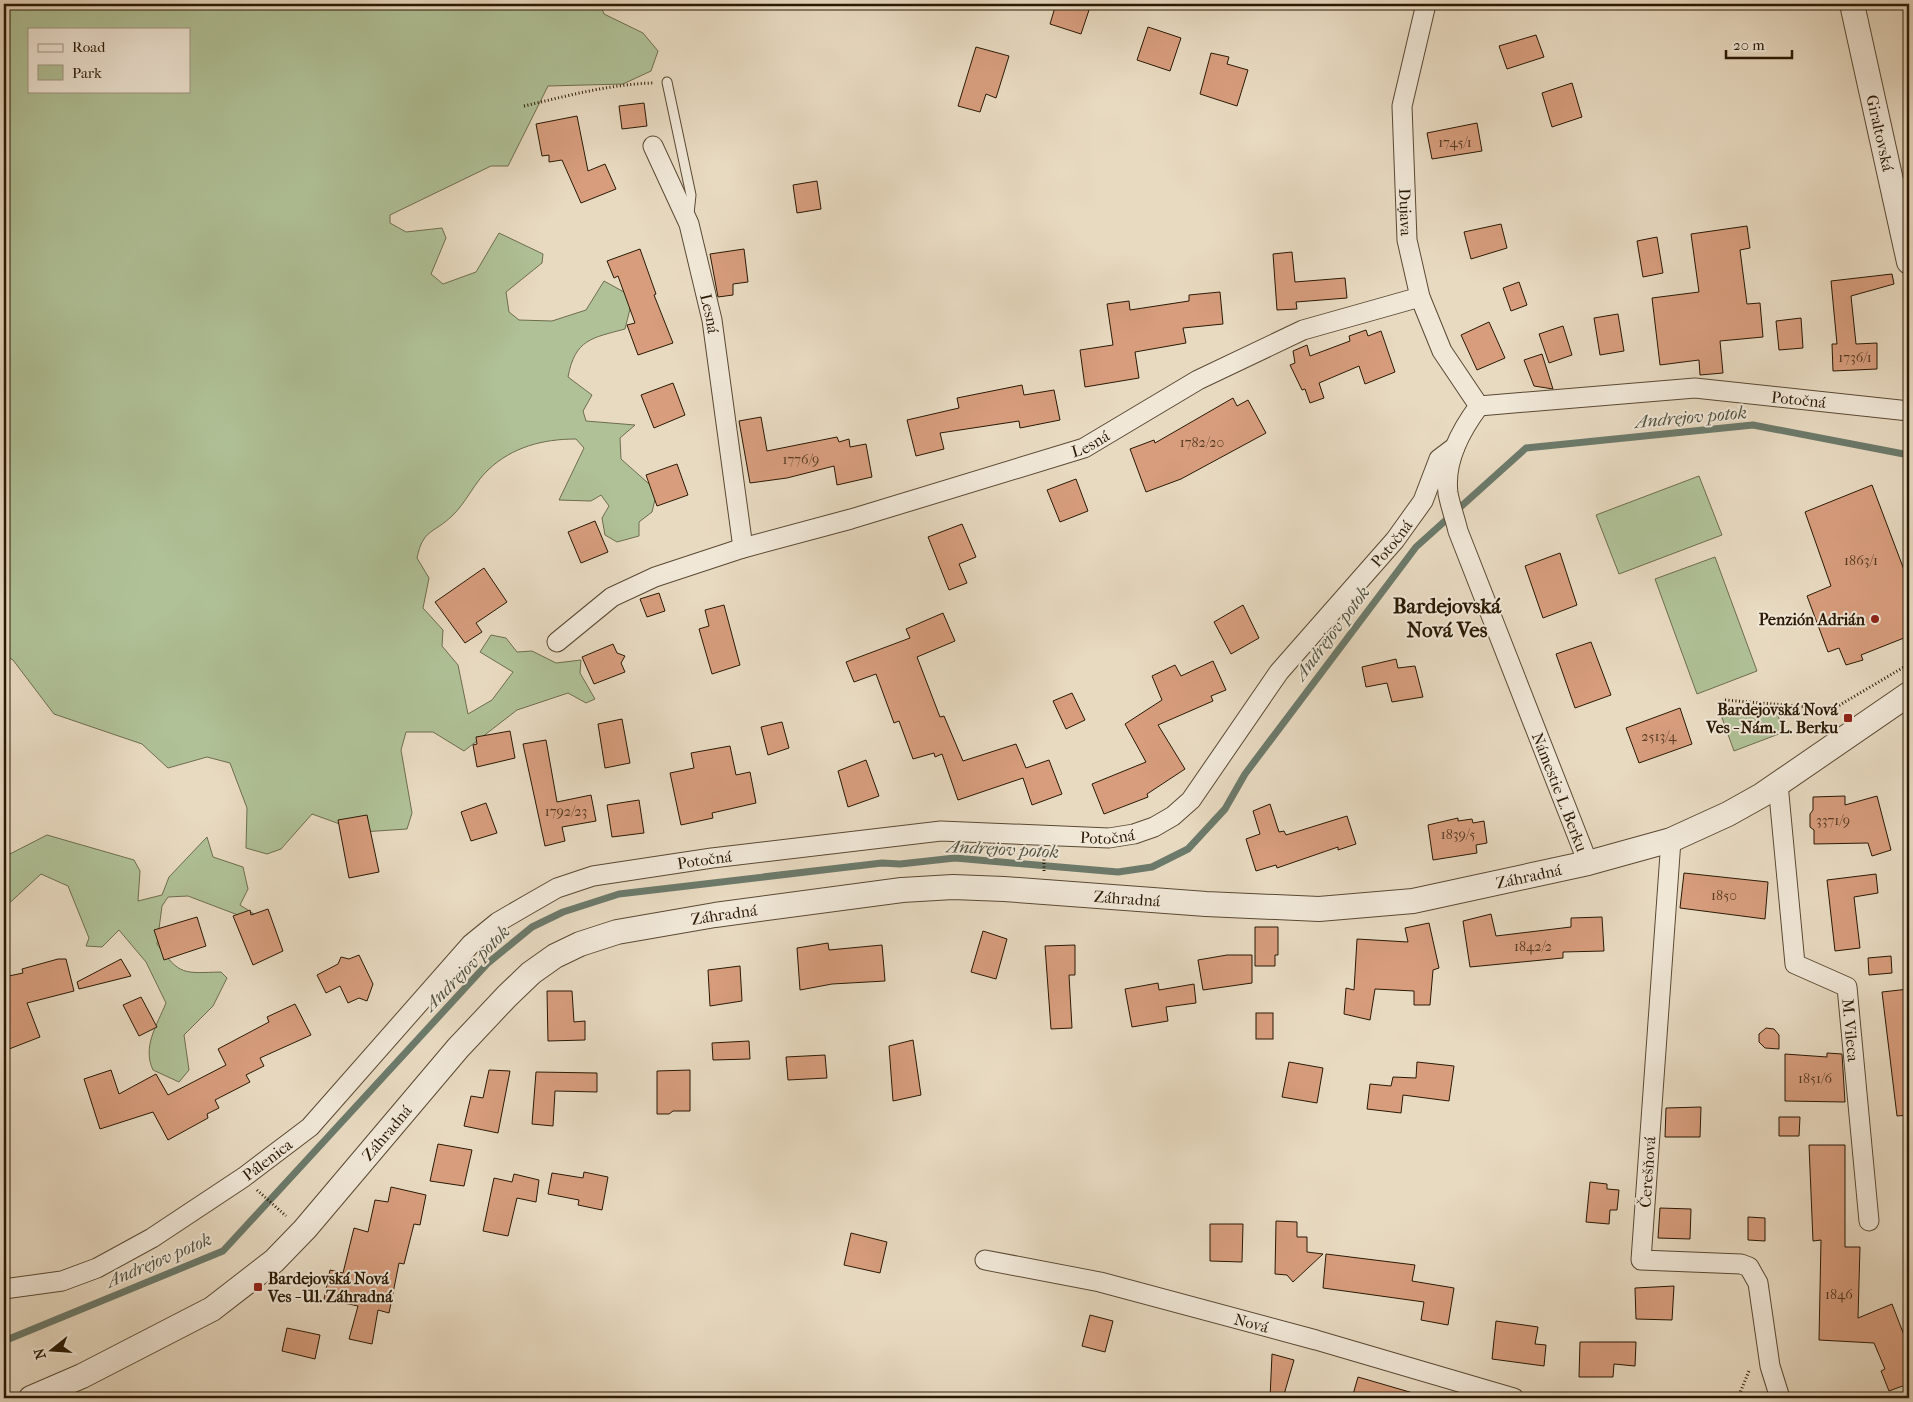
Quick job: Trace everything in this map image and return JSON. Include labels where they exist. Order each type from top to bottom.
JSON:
[{"type":"street","name":"Dujava","points":[[1426,4],[1402,106],[1407,240],[1420,297],[1442,351],[1479,406]]},
{"type":"street","name":"Giraltovská","points":[[1852,4],[1909,262]]},
{"type":"street","name":"Lesná","points":[[653,146],[689,224],[712,320],[744,548]]},
{"type":"street","name":"Lesná","points":[[557,642],[612,597],[655,577],[744,548],[860,516],[1084,448],[1198,380],[1303,330],[1420,297]]},
{"type":"street","name":"Potočná","points":[[1479,406],[1695,388],[1909,411]]},
{"type":"street","name":"Námestie L. Berku","points":[[1479,406],[1461,432],[1455,447],[1450,469],[1448,492],[1458,531],[1588,863],[1671,840],[1728,814],[1778,784],[1909,694]]},
{"type":"street","name":"Potočná","points":[[471,944],[498,922],[557,888],[593,876],[712,858],[933,831],[1109,838],[1134,834],[1154,827],[1173,816],[1191,800],[1278,672],[1395,540],[1423,501],[1439,459],[1455,447]]},
{"type":"street","name":"M. Vileca","points":[[1778,784],[1795,964],[1847,987],[1869,1221]]},
{"type":"street","name":"Čerešňová","points":[[1671,840],[1641,1260],[1741,1264],[1749,1267],[1758,1283],[1770,1366],[1780,1398]]},
{"type":"street","name":"Záhradná","points":[[31,1398],[82,1376],[212,1309],[274,1261],[305,1229],[458,1048],[506,996],[531,973],[556,956],[580,944],[617,932],[715,915],[902,890],[953,887],[1004,889],[1206,904],[1319,909],[1412,901],[1588,863]]},
{"type":"street","name":"Pálenica","points":[[4,1289],[62,1281],[97,1268],[152,1238],[250,1173],[310,1127],[471,944]]},
{"type":"street","name":"Nová","points":[[985,1260],[1100,1282],[1316,1340],[1514,1398]]},
{"type":"lane","points":[[667,82],[690,194],[689,224]]},
{"type":"path","points":[[524,106],[577,93],[631,84],[667,82]]},
{"type":"path","points":[[1725,700],[1833,709],[1909,664]]},
{"type":"path","points":[[1044,872],[1045,844]]},
{"type":"path","points":[[260,1193],[290,1219]]},
{"type":"path","points":[[1727,1398],[1741,1392]]},
{"type":"green space","points":[[4,4],[600,4],[604,14],[643,33],[658,51],[651,71],[623,84],[548,86],[508,166],[491,166],[390,215],[390,223],[406,232],[442,228],[446,238],[431,274],[443,284],[476,272],[499,233],[543,254],[542,263],[506,292],[509,312],[519,320],[552,321],[586,310],[604,281],[633,297],[625,329],[594,338],[580,347],[571,364],[568,377],[592,395],[583,411],[586,421],[635,425],[620,438],[621,459],[657,491],[652,512],[639,522],[639,536],[617,542],[605,535],[602,518],[609,506],[601,495],[591,501],[559,500],[584,448],[576,439],[564,439],[529,446],[507,455],[497,462],[483,475],[457,511],[426,537],[419,549],[417,558],[429,578],[423,608],[443,630],[442,646],[458,665],[468,714],[492,700],[513,672],[480,652],[491,635],[506,638],[517,652],[532,651],[556,663],[581,660],[580,673],[595,699],[586,703],[568,693],[517,710],[464,751],[433,732],[406,732],[401,750],[412,813],[407,829],[362,832],[312,814],[281,849],[267,854],[246,848],[247,808],[230,763],[207,757],[168,768],[142,744],[54,714],[13,660],[4,655]]},
{"type":"green space","points":[[1699,476],[1722,535],[1619,574],[1596,515]]},
{"type":"green space","points":[[1715,557],[1757,671],[1697,694],[1655,579]]},
{"type":"green space","points":[[1747,705],[1775,708],[1784,732],[1734,751],[1721,715]]},
{"type":"green space","points":[[47,835],[134,860],[140,871],[138,901],[162,895],[169,877],[207,837],[213,857],[243,867],[248,889],[240,905],[254,914],[251,920],[188,896],[168,897],[162,906],[157,944],[171,962],[177,967],[190,972],[221,972],[227,978],[213,1006],[184,1035],[189,1070],[179,1082],[153,1070],[149,1053],[150,1044],[166,1003],[146,962],[119,930],[102,947],[86,946],[89,938],[68,886],[41,874],[4,908],[4,857]]},
{"type":"building","points":[[1056,4],[1091,4],[1081,34],[1050,24]]},
{"type":"building","points":[[1148,27],[1181,38],[1170,71],[1137,60]]},
{"type":"building","points":[[1536,35],[1544,57],[1507,69],[1499,46]]},
{"type":"building","points":[[976,47],[1009,56],[996,98],[986,94],[980,112],[958,106]]},
{"type":"building","points":[[1211,53],[1229,57],[1227,64],[1248,70],[1237,106],[1200,94]]},
{"type":"building","points":[[1572,83],[1582,117],[1552,127],[1542,93]]},
{"type":"building","points":[[644,103],[647,126],[622,129],[619,106]]},
{"type":"building","points":[[577,116],[588,171],[605,164],[616,189],[581,203],[562,160],[549,162],[549,155],[542,156],[536,124]]},
{"type":"building","points":[[1477,123],[1482,151],[1432,159],[1427,133]]},
{"type":"building","points":[[817,181],[821,209],[797,213],[793,185]]},
{"type":"building","points":[[1501,224],[1507,248],[1471,259],[1464,232]]},
{"type":"building","points":[[1747,226],[1750,248],[1740,250],[1747,304],[1760,303],[1763,337],[1720,341],[1723,373],[1700,375],[1699,360],[1660,365],[1652,298],[1699,292],[1691,234]]},
{"type":"building","points":[[1657,237],[1663,273],[1643,277],[1637,241]]},
{"type":"building","points":[[640,249],[656,294],[654,295],[673,343],[638,355],[627,325],[635,323],[618,276],[614,278],[607,261]]},
{"type":"building","points":[[744,249],[748,282],[733,284],[733,295],[718,297],[710,254]]},
{"type":"building","points":[[1292,252],[1295,282],[1345,278],[1347,298],[1296,302],[1297,309],[1277,310],[1273,254]]},
{"type":"building","points":[[1892,274],[1894,284],[1851,296],[1856,344],[1877,343],[1877,369],[1833,371],[1832,344],[1837,344],[1831,281]]},
{"type":"building","points":[[1519,282],[1527,305],[1511,311],[1503,288]]},
{"type":"building","points":[[1220,292],[1223,324],[1183,328],[1186,343],[1135,352],[1139,378],[1085,387],[1080,350],[1113,345],[1107,304],[1129,301],[1130,310],[1189,301],[1189,295]]},
{"type":"building","points":[[1618,314],[1624,351],[1600,355],[1594,318]]},
{"type":"building","points":[[1801,318],[1803,348],[1779,350],[1776,321]]},
{"type":"building","points":[[1489,322],[1505,358],[1477,370],[1461,335]]},
{"type":"building","points":[[1563,326],[1572,355],[1549,363],[1539,334]]},
{"type":"building","points":[[1366,330],[1368,336],[1381,331],[1395,372],[1365,384],[1359,366],[1319,383],[1324,398],[1310,403],[1305,389],[1302,390],[1290,365],[1295,363],[1293,351],[1307,345],[1310,356],[1350,341],[1349,336]]},
{"type":"building","points":[[1542,354],[1553,389],[1534,386],[1524,360]]},
{"type":"building","points":[[673,383],[685,415],[654,428],[641,395]]},
{"type":"building","points":[[1022,385],[1024,395],[1054,390],[1060,420],[1020,428],[1019,421],[940,433],[944,449],[916,456],[907,420],[959,408],[957,398]]},
{"type":"building","points":[[1233,398],[1237,406],[1248,400],[1266,433],[1181,479],[1146,492],[1130,449],[1154,440],[1155,443]]},
{"type":"building","points":[[761,417],[767,451],[837,437],[839,442],[849,439],[850,447],[866,444],[872,477],[837,485],[834,466],[787,478],[750,483],[739,421]]},
{"type":"building","points":[[677,464],[688,495],[657,506],[646,475]]},
{"type":"building","points":[[1076,479],[1088,511],[1060,522],[1047,490]]},
{"type":"building","points":[[1872,485],[1909,583],[1909,636],[1861,655],[1863,660],[1846,665],[1839,648],[1828,652],[1807,596],[1831,586],[1805,512]]},
{"type":"building","points":[[595,521],[608,552],[581,563],[568,532]]},
{"type":"building","points":[[962,524],[976,557],[959,564],[967,583],[949,590],[928,537]]},
{"type":"building","points":[[1560,553],[1577,605],[1543,618],[1525,566]]},
{"type":"building","points":[[484,568],[507,602],[476,623],[482,632],[465,643],[435,602]]},
{"type":"building","points":[[659,593],[665,611],[647,617],[640,599]]},
{"type":"building","points":[[724,605],[740,665],[712,674],[699,629],[709,626],[705,610]]},
{"type":"building","points":[[1243,605],[1259,638],[1231,654],[1214,622]]},
{"type":"building","points":[[943,613],[955,641],[917,657],[940,717],[944,716],[963,761],[1016,744],[1026,768],[1049,760],[1062,794],[1032,805],[1023,778],[958,800],[942,754],[935,757],[934,753],[913,759],[899,721],[894,723],[876,674],[854,682],[846,662],[910,638],[906,629]]},
{"type":"building","points":[[1591,642],[1611,695],[1575,708],[1556,654]]},
{"type":"building","points":[[613,644],[617,653],[625,656],[621,663],[625,672],[594,684],[582,657]]},
{"type":"building","points":[[1396,659],[1398,668],[1415,666],[1423,697],[1392,702],[1387,683],[1366,687],[1362,667]]},
{"type":"building","points":[[1213,661],[1226,690],[1211,696],[1213,701],[1158,725],[1185,769],[1147,794],[1148,797],[1104,814],[1092,784],[1146,762],[1125,724],[1162,700],[1152,676],[1175,665],[1181,676]]},
{"type":"building","points":[[1072,693],[1085,720],[1066,729],[1053,701]]},
{"type":"building","points":[[1680,708],[1692,744],[1639,763],[1626,728]]},
{"type":"building","points":[[622,719],[630,763],[605,768],[598,724]]},
{"type":"building","points":[[782,722],[789,748],[768,755],[761,727]]},
{"type":"building","points":[[510,731],[515,758],[477,767],[473,745],[477,744],[476,737]]},
{"type":"building","points":[[546,740],[557,802],[591,795],[596,821],[562,827],[565,841],[545,846],[523,744]]},
{"type":"building","points":[[730,746],[736,775],[750,772],[756,803],[712,813],[713,818],[681,825],[670,773],[694,768],[691,753]]},
{"type":"building","points":[[866,760],[879,796],[848,807],[838,771]]},
{"type":"building","points":[[1845,796],[1845,805],[1877,796],[1891,850],[1872,856],[1868,843],[1814,844],[1814,830],[1810,827],[1813,797]]},
{"type":"building","points":[[639,800],[644,833],[612,837],[607,805]]},
{"type":"building","points":[[486,803],[497,833],[471,841],[461,812]]},
{"type":"building","points":[[1270,804],[1279,832],[1284,831],[1286,835],[1347,816],[1356,844],[1338,850],[1338,847],[1277,868],[1276,865],[1256,871],[1246,839],[1260,834],[1253,811]]},
{"type":"building","points":[[367,815],[379,872],[349,878],[338,820]]},
{"type":"building","points":[[1458,818],[1458,821],[1472,819],[1473,823],[1484,821],[1487,843],[1476,845],[1477,853],[1433,860],[1428,825]]},
{"type":"building","points":[[1684,873],[1768,882],[1765,919],[1680,908]]},
{"type":"building","points":[[1876,874],[1878,893],[1854,897],[1860,948],[1835,951],[1827,880]]},
{"type":"building","points":[[268,909],[283,951],[253,965],[233,916],[250,910],[251,915]]},
{"type":"building","points":[[1491,914],[1496,936],[1571,927],[1571,918],[1602,917],[1604,951],[1563,952],[1563,958],[1470,967],[1463,921]]},
{"type":"building","points":[[197,917],[206,946],[164,960],[154,930]]},
{"type":"building","points":[[1429,923],[1439,968],[1433,970],[1430,1005],[1414,1005],[1414,991],[1375,989],[1370,1020],[1344,1014],[1346,988],[1354,990],[1357,939],[1408,942],[1405,928]]},
{"type":"building","points":[[1255,927],[1278,927],[1278,955],[1275,955],[1275,966],[1255,966]]},
{"type":"building","points":[[983,931],[1007,939],[996,979],[971,972]]},
{"type":"building","points":[[828,943],[829,950],[882,945],[885,981],[832,984],[800,990],[797,948]]},
{"type":"building","points":[[1075,945],[1075,975],[1069,975],[1072,1028],[1051,1029],[1045,946]]},
{"type":"building","points":[[359,955],[373,984],[367,1001],[359,998],[348,1003],[340,986],[326,993],[317,975],[338,964],[341,957],[349,959]]},
{"type":"building","points":[[1227,955],[1252,955],[1252,983],[1203,990],[1198,960]]},
{"type":"building","points":[[1891,956],[1892,973],[1869,975],[1868,958]]},
{"type":"building","points":[[58,959],[66,959],[74,991],[27,1003],[40,1037],[4,1051],[4,977],[23,973],[22,969]]},
{"type":"building","points":[[121,959],[131,976],[79,989],[77,982]]},
{"type":"building","points":[[740,966],[742,1001],[710,1006],[708,970]]},
{"type":"building","points":[[1158,983],[1159,990],[1194,984],[1196,1003],[1166,1007],[1168,1021],[1132,1027],[1125,989]]},
{"type":"building","points":[[1909,989],[1909,1115],[1897,1116],[1882,992]]},
{"type":"building","points":[[547,991],[572,991],[574,1022],[585,1021],[585,1040],[548,1041]]},
{"type":"building","points":[[141,997],[157,1027],[139,1036],[123,1005]]},
{"type":"building","points":[[295,1004],[311,1035],[260,1058],[264,1066],[246,1075],[250,1082],[215,1100],[219,1108],[207,1114],[208,1118],[168,1140],[153,1112],[100,1129],[84,1079],[111,1070],[119,1094],[156,1074],[168,1095],[226,1065],[218,1049],[269,1022],[267,1017]]},
{"type":"building","points":[[1256,1013],[1273,1013],[1273,1039],[1256,1039]]},
{"type":"building","points":[[1766,1028],[1774,1029],[1779,1035],[1779,1049],[1765,1048],[1759,1042],[1759,1034]]},
{"type":"building","points":[[913,1040],[921,1095],[893,1101],[889,1046]]},
{"type":"building","points":[[749,1041],[750,1059],[713,1060],[712,1043]]},
{"type":"building","points":[[1827,1053],[1842,1054],[1845,1102],[1785,1101],[1785,1054],[1827,1057]]},
{"type":"building","points":[[825,1055],[827,1078],[788,1080],[786,1057]]},
{"type":"building","points":[[1289,1062],[1323,1068],[1317,1103],[1282,1097]]},
{"type":"building","points":[[1417,1062],[1454,1066],[1449,1101],[1403,1095],[1401,1113],[1367,1109],[1370,1084],[1391,1086],[1393,1077],[1416,1078]]},
{"type":"building","points":[[489,1070],[510,1071],[498,1133],[464,1126],[471,1096],[483,1098]]},
{"type":"building","points":[[690,1070],[690,1111],[673,1111],[669,1114],[657,1114],[657,1071]]},
{"type":"building","points":[[536,1072],[597,1073],[597,1092],[555,1091],[553,1126],[532,1124]]},
{"type":"building","points":[[1701,1107],[1700,1137],[1665,1137],[1666,1108]]},
{"type":"building","points":[[1779,1117],[1800,1117],[1799,1136],[1779,1136]]},
{"type":"building","points":[[438,1144],[472,1150],[464,1186],[430,1181]]},
{"type":"building","points":[[1809,1145],[1845,1145],[1845,1247],[1860,1247],[1858,1318],[1892,1304],[1909,1348],[1909,1370],[1903,1373],[1908,1384],[1889,1391],[1881,1371],[1885,1369],[1874,1343],[1819,1340],[1821,1240],[1813,1241]]},
{"type":"building","points":[[584,1172],[608,1177],[602,1210],[578,1205],[579,1200],[548,1194],[552,1173],[583,1178]]},
{"type":"building","points":[[514,1174],[539,1180],[536,1202],[517,1198],[508,1236],[483,1231],[494,1178],[512,1182]]},
{"type":"building","points":[[1590,1182],[1607,1184],[1607,1189],[1619,1190],[1617,1210],[1610,1210],[1609,1224],[1586,1222]]},
{"type":"building","points":[[391,1187],[426,1195],[420,1225],[414,1224],[404,1264],[399,1263],[389,1313],[378,1310],[372,1344],[349,1339],[358,1306],[324,1299],[330,1270],[343,1273],[354,1228],[368,1232],[375,1200],[388,1202]]},
{"type":"building","points":[[1660,1208],[1691,1209],[1690,1239],[1658,1238]]},
{"type":"building","points":[[1748,1217],[1765,1218],[1765,1241],[1748,1240]]},
{"type":"building","points":[[1276,1221],[1297,1222],[1297,1237],[1307,1237],[1307,1252],[1323,1254],[1293,1282],[1287,1275],[1275,1274]]},
{"type":"building","points":[[1210,1224],[1243,1224],[1242,1262],[1210,1261]]},
{"type":"building","points":[[851,1233],[887,1242],[880,1273],[844,1265]]},
{"type":"building","points":[[1326,1254],[1415,1265],[1412,1281],[1454,1288],[1448,1325],[1421,1320],[1424,1302],[1323,1288]]},
{"type":"building","points":[[1674,1286],[1672,1320],[1636,1319],[1635,1288]]},
{"type":"building","points":[[1090,1315],[1113,1321],[1105,1352],[1082,1346]]},
{"type":"building","points":[[1496,1321],[1538,1327],[1535,1344],[1546,1345],[1544,1366],[1492,1359]]},
{"type":"building","points":[[287,1328],[320,1335],[315,1359],[282,1351]]},
{"type":"building","points":[[1580,1342],[1636,1342],[1635,1366],[1614,1364],[1613,1377],[1579,1377]]},
{"type":"building","points":[[1272,1354],[1294,1360],[1283,1398],[1270,1398]]},
{"type":"building","points":[[1358,1377],[1413,1393],[1413,1398],[1352,1398]]},
{"type":"waterway","name":"Andrejov potok","points":[[4,1341],[223,1251],[488,963],[532,927],[563,912],[619,894],[882,863],[900,864],[955,858],[1118,872],[1152,867],[1188,849],[1225,809],[1245,774],[1416,547],[1526,448],[1753,425],[1909,455]]},
{"type":"place","name":"Penzión Adrián","points":[[1875,619]]},
{"type":"place","name":"Bardejovská Nová Ves - Nám. L. Berku","points":[[1848,718]]},
{"type":"place","name":"Bardejovská Nová Ves - Ul. Záhradná","points":[[258,1287]]},
{"type":"district","name":"Bardejovská Nová Ves","points":[[1447,618]]}]
